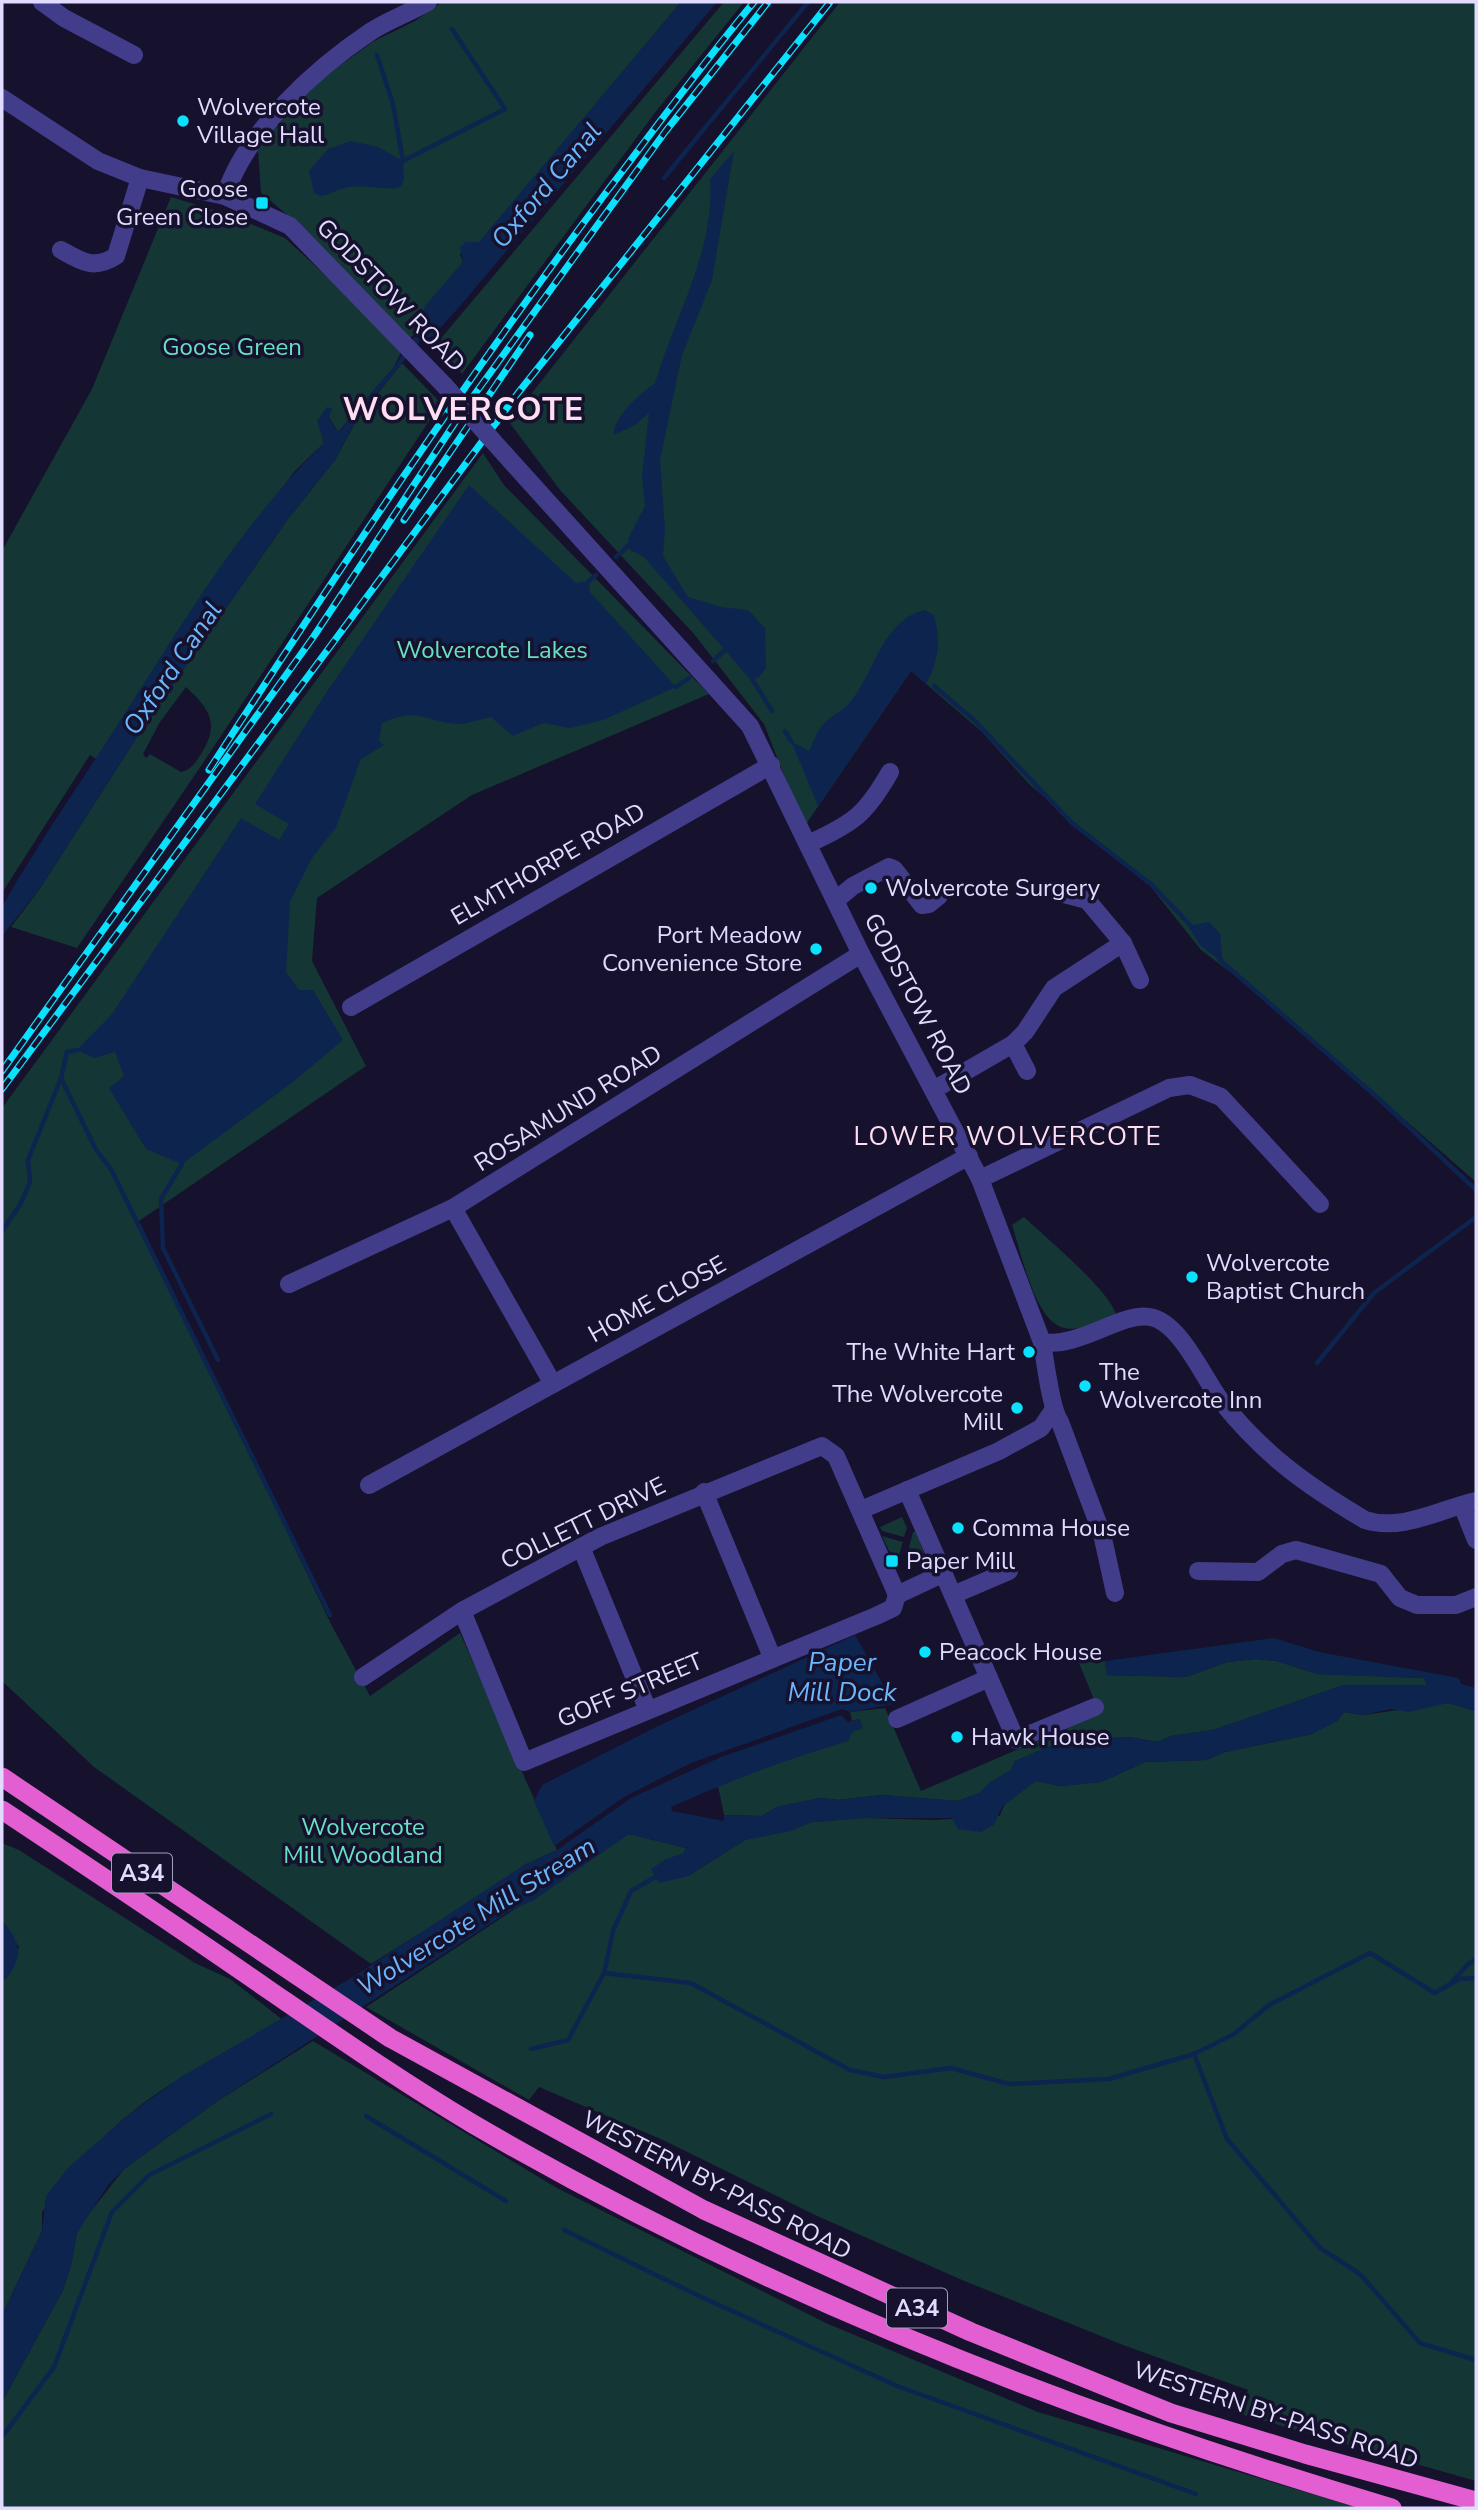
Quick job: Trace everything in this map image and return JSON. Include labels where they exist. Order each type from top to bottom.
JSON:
[{"type":"highway","name":"WESTERN BY-PASS ROAD","points":[[2,1777],[390,2038],[704,2210],[971,2332],[1171,2413],[1305,2454],[1476,2501]]},
{"type":"highway","name":"A34","points":[[2,1810],[269,1990],[372,2063],[575,2181],[825,2306],[1167,2439],[1392,2508]]},
{"type":"street","points":[[42,2],[64,18],[134,55]]},
{"type":"street","points":[[225,196],[238,162],[262,130],[312,79],[403,8],[428,2]]},
{"type":"street","name":"GODSTOW ROAD","points":[[2,98],[98,161],[140,178],[225,196],[290,226],[445,386],[733,704],[750,726],[771,765],[861,954],[935,1089],[980,1179],[1042,1342],[1051,1383],[1052,1412]]},
{"type":"street","points":[[61,250],[91,266],[116,256],[140,178]]},
{"type":"street","name":"ELMTHORPE ROAD","points":[[351,1007],[771,765]]},
{"type":"street","points":[[810,843],[855,819],[871,806],[890,772]]},
{"type":"street","name":"GODSTOW ROAD","points":[[836,900],[853,886],[889,867],[894,869],[922,905],[929,904],[939,896]]},
{"type":"street","points":[[1060,893],[1087,900],[1123,943],[1140,980]]},
{"type":"street","points":[[935,1089],[1013,1044],[1025,1032],[1054,988],[1123,943]]},
{"type":"street","name":"ROSAMUND ROAD","points":[[289,1284],[453,1208],[861,954]]},
{"type":"street","points":[[1013,1044],[1027,1071]]},
{"type":"street","points":[[980,1179],[1169,1088],[1190,1085],[1221,1097],[1320,1203]]},
{"type":"street","name":"HOME CLOSE","points":[[369,1485],[969,1156]]},
{"type":"street","points":[[453,1208],[553,1384]]},
{"type":"street","points":[[1042,1342],[1065,1342],[1133,1318],[1150,1316],[1168,1323],[1221,1401],[1290,1474],[1334,1502],[1378,1524],[1422,1518],[1469,1503],[1476,1540]]},
{"type":"street","points":[[944,1573],[897,1595],[861,1510],[1026,1438],[1041,1428],[1052,1412],[1060,1422],[1102,1534],[1115,1593]]},
{"type":"street","name":"COLLETT DRIVE","points":[[363,1677],[462,1611],[581,1547],[704,1492],[821,1446],[836,1456],[856,1505],[861,1510]]},
{"type":"street","points":[[907,1490],[1016,1740],[1095,1707]]},
{"type":"street","points":[[704,1492],[772,1657]]},
{"type":"street","points":[[581,1547],[648,1708]]},
{"type":"street","points":[[1198,1571],[1258,1572],[1282,1554],[1296,1550],[1381,1574],[1400,1598],[1417,1605],[1456,1605],[1476,1597]]},
{"type":"street","points":[[953,1595],[1009,1571]]},
{"type":"street","name":"GOFF STREET","points":[[462,1611],[524,1762],[893,1608],[897,1595]]},
{"type":"street","points":[[897,1719],[989,1678]]},
{"type":"green space","points":[[442,2],[681,2],[479,243],[460,254],[463,262],[418,323],[416,334],[408,339],[297,223],[261,193],[258,150],[278,123],[321,79],[374,41],[415,21]]},
{"type":"green space","points":[[724,2],[744,2],[657,110],[462,374],[437,343]]},
{"type":"green space","points":[[840,2],[1476,2],[1476,1182],[1271,1003],[1201,950],[1151,887],[1029,784],[982,732],[911,671],[804,827],[764,724],[694,634],[560,490],[509,422]]},
{"type":"green space","name":"Goose Green","points":[[171,197],[227,214],[285,238],[383,328],[402,351],[393,368],[338,432],[329,417],[321,429],[324,443],[295,471],[223,566],[96,759],[90,755],[2,893],[2,551],[92,389]]},
{"type":"green space","points":[[402,363],[441,403],[77,948],[11,927],[41,887],[148,720],[288,519],[335,460],[357,419]],"holes":[[[186,687],[206,710],[211,725],[201,754],[195,763],[181,772],[150,754],[146,758],[143,754],[160,722]]]},
{"type":"green space","name":"Wolvercote Mill Woodland","points":[[483,453],[504,485],[709,694],[472,795],[317,898],[312,961],[366,1066],[139,1221],[331,1624],[370,1696],[460,1633],[557,1850],[524,1865],[504,1881],[371,1964],[94,1767],[2,1681],[2,1108]]},
{"type":"green space","points":[[1024,1217],[1091,1280],[1112,1306],[1116,1316],[1077,1329],[1064,1328],[1054,1323],[1037,1300],[1030,1284],[1012,1225]]},
{"type":"green space","points":[[902,1517],[907,1528],[904,1537],[882,1531],[880,1527]]},
{"type":"green space","points":[[913,1532],[916,1532],[927,1561],[907,1556]]},
{"type":"green space","points":[[882,1536],[903,1542],[899,1555],[889,1551]]},
{"type":"green space","points":[[1256,1659],[1277,1661],[1317,1674],[1424,1678],[1427,1685],[1344,1685],[1213,1730],[1171,1736],[1158,1742],[1129,1737],[1093,1739],[1051,1746],[1015,1761],[1011,1770],[980,1793],[958,1801],[882,1795],[839,1800],[820,1798],[777,1807],[762,1816],[724,1815],[718,1786],[782,1761],[847,1741],[860,1719],[852,1721],[850,1712],[885,1708],[921,1791],[1100,1714],[1079,1663],[1105,1661],[1107,1675],[1186,1677],[1227,1662]]},
{"type":"green space","points":[[1448,1703],[1476,1711],[1476,2481],[1240,2414],[1248,2390],[1123,2345],[962,2280],[815,2215],[663,2140],[539,2087],[529,2100],[366,2007],[629,1834],[686,1848],[684,1853],[661,1863],[688,1876],[745,1840],[791,1830],[812,1822],[864,1818],[934,1820],[1000,1816],[1009,1799],[1036,1781],[1060,1786],[1101,1782],[1145,1762],[1206,1760],[1225,1752],[1312,1734],[1344,1712],[1363,1715]]},
{"type":"green space","points":[[2,1843],[19,1850],[195,1963],[230,1979],[283,2020],[166,2087],[124,2119],[96,2146],[42,2212],[42,2231],[2,2315],[2,1980],[7,1978],[19,1947],[2,1921]]},
{"type":"green space","points":[[313,2041],[557,2188],[826,2323],[1038,2412],[1359,2508],[2,2508],[2,2402],[63,2290],[77,2233],[84,2220],[124,2169],[216,2102]]},
{"type":"water","name":"Oxford Canal","points":[[681,2],[717,2],[460,306],[433,336],[420,341],[357,418],[335,460],[288,519],[148,720],[41,887],[2,936],[3,905],[190,612],[266,506],[324,443],[317,421],[327,407],[332,409],[329,418],[338,432],[393,368],[416,335],[425,306],[463,262],[460,247],[466,242],[479,242]]},
{"type":"water","points":[[351,141],[378,147],[403,161],[404,179],[401,187],[356,186],[321,196],[314,193],[309,171],[328,149]]},
{"type":"water","points":[[734,151],[712,280],[682,355],[660,460],[665,530],[663,556],[688,597],[721,607],[748,610],[765,628],[766,668],[759,677],[750,679],[644,557],[630,550],[628,539],[645,506],[642,476],[649,413],[635,425],[614,435],[623,413],[655,383],[700,258],[710,206],[710,179]]},
{"type":"water","name":"Wolvercote Lakes","points":[[469,485],[576,583],[589,581],[590,592],[676,687],[603,720],[570,728],[543,723],[513,736],[491,717],[458,724],[413,715],[382,723],[379,741],[384,745],[361,759],[336,827],[312,858],[290,902],[286,972],[299,990],[313,990],[343,1040],[293,1082],[182,1164],[146,1149],[109,1088],[124,1076],[115,1052],[94,1058],[77,1050],[112,1014],[241,818],[279,840],[289,824],[255,804],[328,690]]},
{"type":"water","points":[[924,610],[934,615],[938,633],[934,667],[926,684],[911,671],[818,806],[791,741],[809,751],[822,725],[842,710],[859,689],[889,636],[910,616]]},
{"type":"water","points":[[1209,922],[1220,933],[1223,963],[1200,945],[1188,926]]},
{"type":"water","name":"Paper Mill Dock","points":[[855,1635],[894,1704],[850,1712],[842,1709],[691,1763],[624,1797],[554,1846],[534,1801],[542,1785],[654,1728]]},
{"type":"water","name":"Wolvercote Mill Stream","points":[[1274,1638],[1319,1652],[1459,1678],[1461,1684],[1476,1688],[1476,1711],[1448,1703],[1409,1712],[1391,1709],[1363,1715],[1344,1712],[1338,1721],[1312,1734],[1225,1752],[1206,1760],[1145,1762],[1101,1782],[1060,1786],[1036,1781],[1002,1807],[994,1825],[981,1832],[958,1829],[952,1818],[864,1818],[812,1822],[791,1831],[745,1840],[688,1876],[659,1883],[651,1869],[666,1859],[684,1853],[686,1848],[629,1834],[534,1900],[510,1911],[216,2102],[124,2169],[108,2185],[77,2233],[63,2290],[2,2402],[2,2315],[42,2231],[46,2196],[68,2168],[127,2116],[181,2077],[353,1977],[524,1865],[557,1850],[631,1798],[721,1757],[841,1715],[848,1722],[860,1719],[863,1728],[852,1732],[848,1741],[736,1779],[671,1807],[672,1811],[724,1821],[724,1815],[762,1816],[776,1807],[820,1798],[839,1800],[882,1795],[958,1801],[980,1793],[989,1783],[1011,1770],[1015,1761],[1051,1746],[1093,1739],[1129,1737],[1158,1742],[1171,1736],[1213,1730],[1344,1685],[1427,1685],[1423,1678],[1317,1674],[1277,1661],[1256,1659],[1227,1662],[1186,1677],[1107,1675],[1105,1661]]},
{"type":"water","points":[[2,1921],[16,1942],[18,1955],[7,1978],[2,1980]]},
{"type":"waterway","points":[[664,178],[808,2]]},
{"type":"waterway","points":[[377,55],[393,104],[403,161],[505,109],[452,29]]},
{"type":"waterway","points":[[616,557],[629,545]]},
{"type":"waterway","points":[[589,581],[596,575]]},
{"type":"waterway","points":[[713,661],[724,651]]},
{"type":"waterway","points":[[676,687],[689,678]]},
{"type":"waterway","points":[[752,679],[772,711]]},
{"type":"waterway","points":[[934,686],[975,721],[1072,823],[1152,885],[1191,926]]},
{"type":"waterway","points":[[785,731],[791,741]]},
{"type":"waterway","points":[[1220,960],[1379,1099],[1476,1190]]},
{"type":"waterway","points":[[77,1050],[67,1052],[61,1078],[95,1148],[112,1171],[330,1615]]},
{"type":"waterway","points":[[2,1231],[20,1205],[30,1182],[28,1160],[61,1078]]},
{"type":"waterway","points":[[182,1164],[161,1199],[163,1248],[218,1360]]},
{"type":"waterway","points":[[1317,1363],[1374,1293],[1476,1217]]},
{"type":"waterway","points":[[531,2049],[568,2040],[604,1973],[613,1931],[631,1891],[659,1875]]},
{"type":"waterway","points":[[1476,1978],[1459,1979],[1435,1993],[1370,1953],[1269,2005],[1234,2034],[1194,2054],[1227,2139],[1320,2248],[1360,2274],[1420,2343],[1476,2360]]},
{"type":"waterway","points":[[1453,1981],[1476,1959]]},
{"type":"waterway","points":[[604,1973],[691,1983],[850,2070],[884,2077],[951,2068],[1009,2084],[1109,2079],[1194,2054]]},
{"type":"waterway","points":[[2,2437],[54,2367],[112,2212],[149,2175],[271,2114]]},
{"type":"waterway","points":[[366,2116],[506,2201]]},
{"type":"waterway","points":[[564,2230],[699,2296],[897,2386],[1196,2494]]},
{"type":"railway","points":[[209,770],[354,549],[504,332],[608,190],[754,2]]},
{"type":"railway","points":[[2,1071],[314,636],[464,409],[665,132],[768,2]]},
{"type":"railway","points":[[2,1089],[518,393],[830,2]]},
{"type":"railway","points":[[404,520],[530,335]]},
{"type":"place","name":"Wolvercote Village Hall","points":[[183,121]]},
{"type":"place","name":"Goose Green Close","points":[[262,203]]},
{"type":"place","name":"Wolvercote Surgery","points":[[871,888]]},
{"type":"place","name":"Port Meadow Convenience Store","points":[[816,949]]},
{"type":"place","name":"Wolvercote Baptist Church","points":[[1192,1277]]},
{"type":"place","name":"The White Hart","points":[[1029,1352]]},
{"type":"place","name":"The Wolvercote Inn","points":[[1085,1386]]},
{"type":"place","name":"The Wolvercote Mill","points":[[1017,1408]]},
{"type":"place","name":"Comma House","points":[[958,1528]]},
{"type":"place","name":"Paper Mill","points":[[892,1561]]},
{"type":"place","name":"Peacock House","points":[[925,1652]]},
{"type":"place","name":"Hawk House","points":[[957,1737]]},
{"type":"district","name":"WOLVERCOTE","points":[[464,409]]},
{"type":"district","name":"LOWER WOLVERCOTE","points":[[1008,1136]]}]
